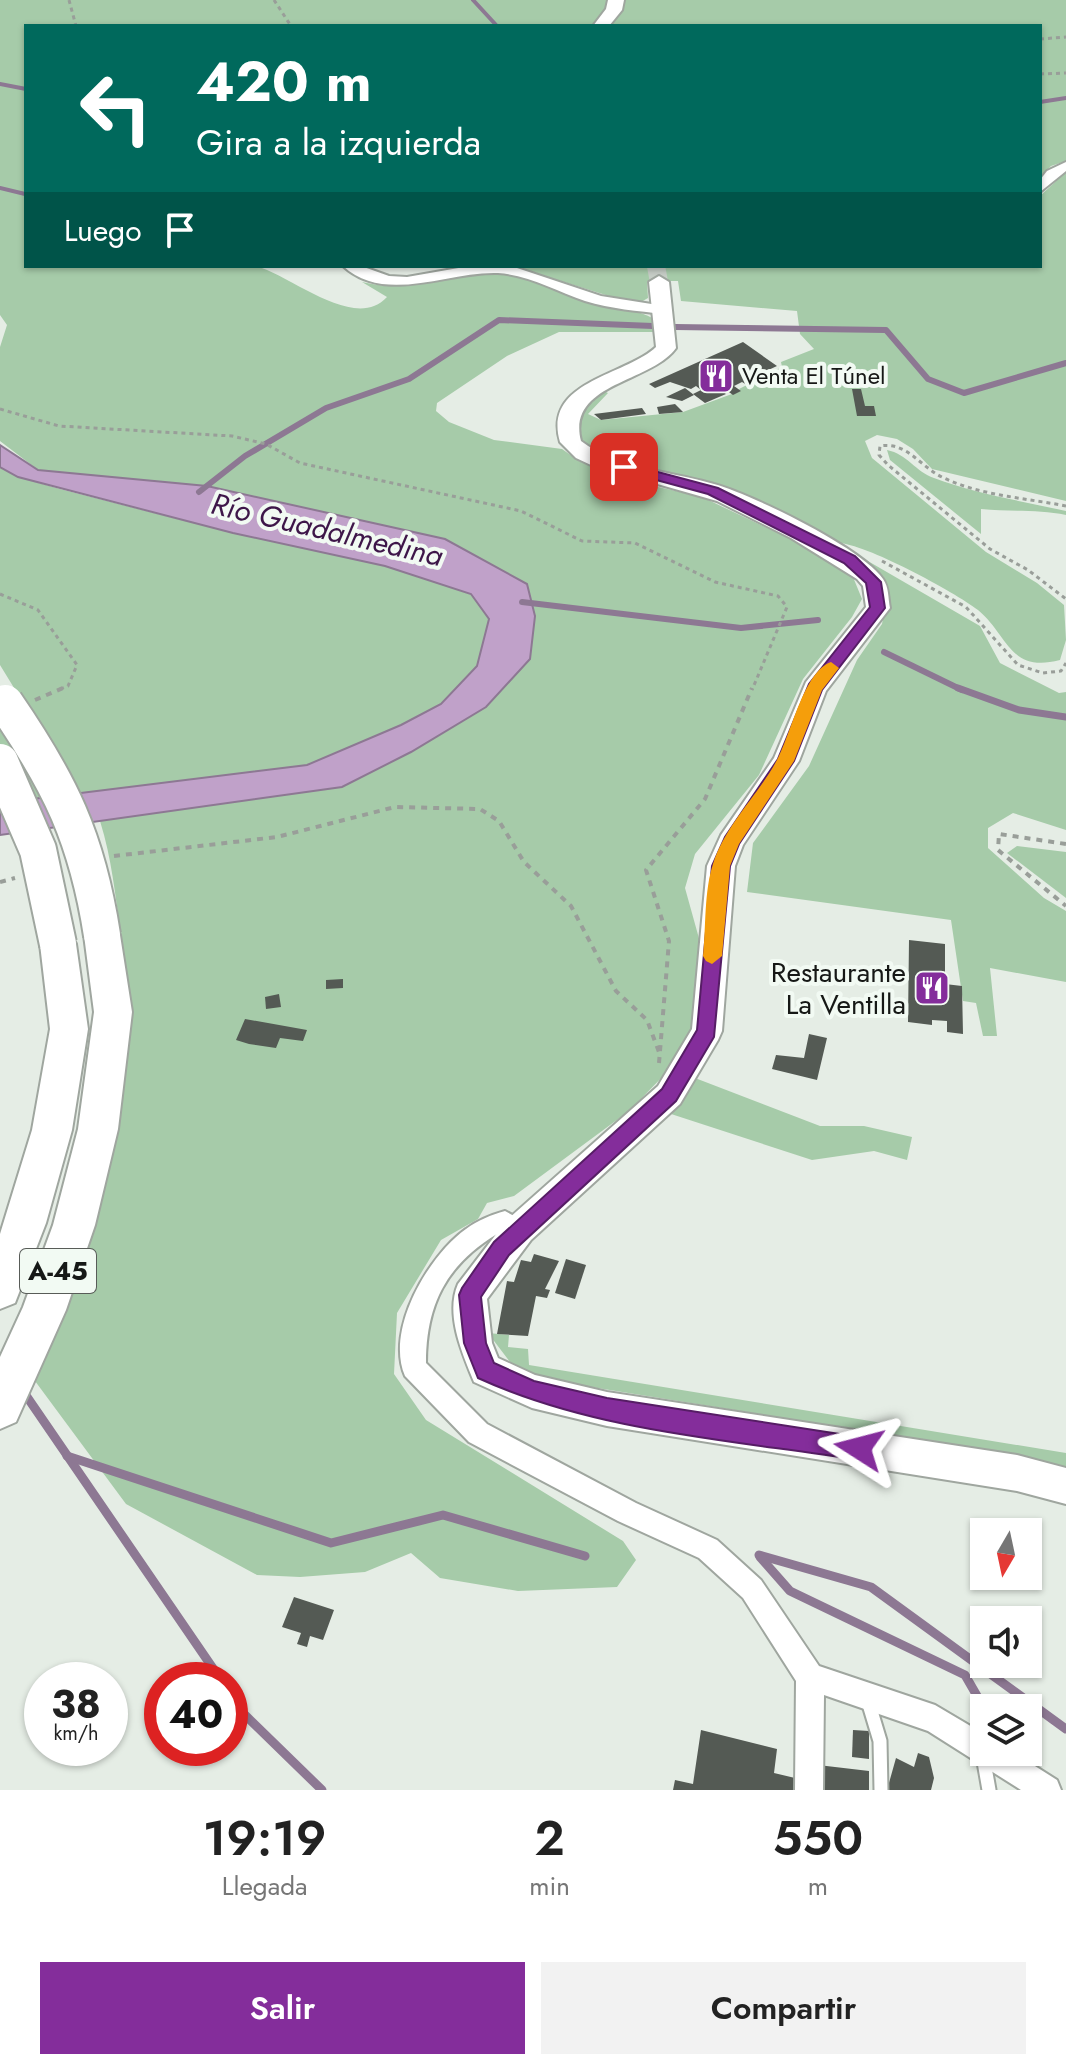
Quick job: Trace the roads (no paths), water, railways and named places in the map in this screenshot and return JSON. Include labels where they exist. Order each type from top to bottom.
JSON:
[{"type":"highway","name":"A-45","points":[[0,1407],[44,1310],[74,1225],[98,1129],[113,1012],[95,881],[78,823],[54,773],[11,701]]},
{"type":"highway","name":"A-45","points":[[0,762],[35,833],[51,889],[69,1029],[52,1130],[25,1223],[0,1289]]},
{"type":"street","points":[[603,24],[614,10],[616,0]]},
{"type":"street","points":[[1042,186],[1052,174],[1066,166]]},
{"type":"street","points":[[354,268],[382,281],[397,283],[479,269],[515,271],[599,300],[662,296],[666,348],[656,360],[583,394],[571,412],[568,437],[573,445],[594,459],[713,491],[831,550],[849,560],[874,582],[878,608],[815,688],[786,761],[731,842],[721,866],[707,1031],[669,1095],[519,1230],[470,1295],[475,1343],[486,1370],[532,1391],[607,1409],[1017,1473],[1066,1486]]},
{"type":"street","points":[[519,1230],[505,1221],[486,1226],[444,1265],[416,1321],[414,1368],[478,1433],[627,1512],[708,1549],[752,1589],[810,1677],[809,1790]]},
{"type":"street","points":[[810,1677],[935,1719],[970,1741]]},
{"type":"street","points":[[1009,1766],[1047,1790]]},
{"type":"lane","points":[[866,1695],[880,1741],[881,1790]]},
{"type":"lane","points":[[986,1766],[989,1790]]},
{"type":"water","name":"Río Guadalmedina","points":[[0,445],[38,470],[207,486],[445,539],[527,584],[535,616],[530,659],[486,707],[411,752],[342,787],[0,835],[0,803],[307,765],[401,725],[441,704],[477,666],[489,619],[471,594],[385,566],[233,533],[18,477],[0,467]]},
{"type":"waterway","points":[[473,0],[495,24]]},
{"type":"waterway","points":[[0,84],[24,89]]},
{"type":"waterway","points":[[1042,102],[1066,98]]},
{"type":"waterway","points":[[0,188],[24,194]]},
{"type":"waterway","name":"Río Guadalmedina","points":[[199,492],[245,456],[326,408],[409,379],[499,320],[653,326]]},
{"type":"waterway","points":[[675,327],[886,330],[928,379],[964,393],[1066,363]]},
{"type":"waterway","points":[[522,602],[741,628],[818,620]]},
{"type":"waterway","points":[[884,652],[962,690]]},
{"type":"waterway","points":[[958,688],[1019,710],[1066,717]]},
{"type":"waterway","points":[[23,1391],[68,1456]]},
{"type":"waterway","points":[[68,1456],[331,1543],[443,1515],[585,1556]]},
{"type":"waterway","points":[[68,1456],[209,1662]]},
{"type":"waterway","points":[[759,1555],[871,1587],[1066,1729]]},
{"type":"waterway","points":[[760,1557],[790,1591],[965,1675],[976,1694]]},
{"type":"waterway","points":[[248,1718],[322,1790]]},
{"type":"tunnel","points":[[656,268],[659,282]]},
{"type":"place","name":"Venta El Túnel","points":[[716,376]]},
{"type":"place","name":"Restaurante La Ventilla","points":[[932,988]]}]
